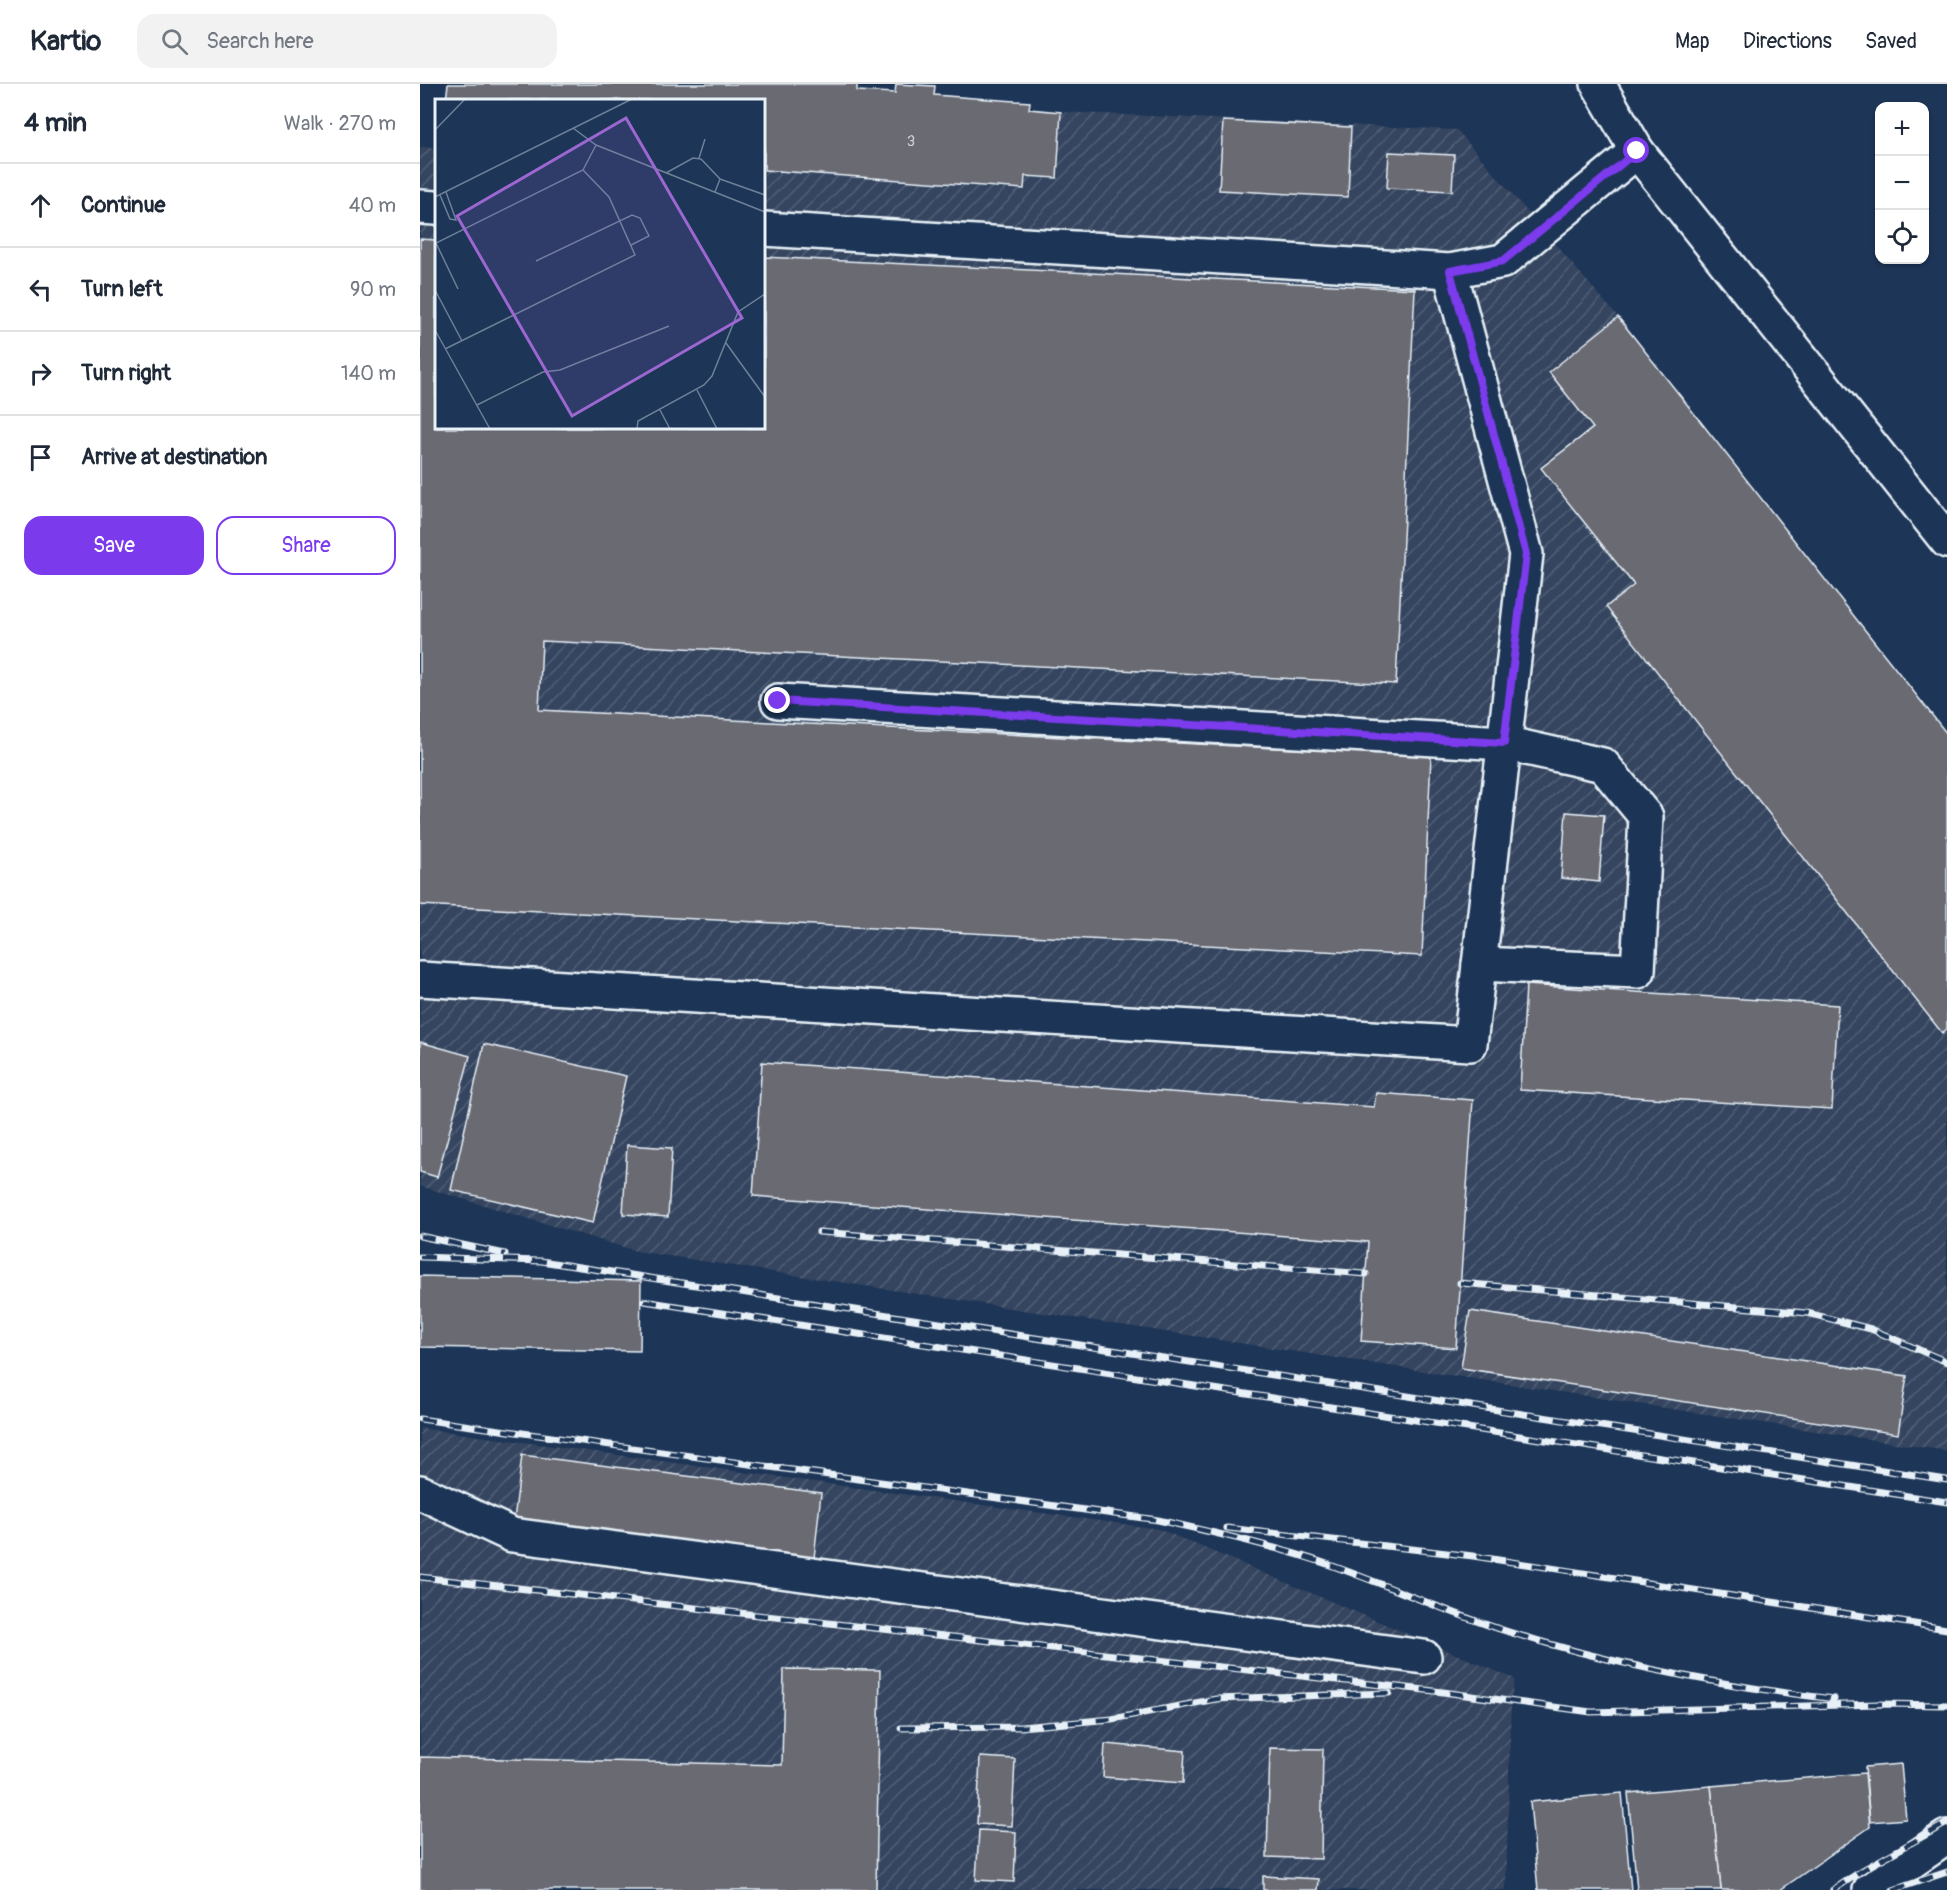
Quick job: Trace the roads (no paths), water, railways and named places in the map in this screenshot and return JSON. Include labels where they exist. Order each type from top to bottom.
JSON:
[{"type":"lane","points":[[1598,84],[1637,151],[1947,541]]},
{"type":"lane","points":[[765,229],[1450,271],[1503,261],[1637,151]]},
{"type":"lane","points":[[420,207],[435,208]]},
{"type":"lane","points":[[420,979],[1470,1044],[1526,554],[1450,271]]},
{"type":"lane","points":[[778,701],[1504,743],[1603,765],[1646,818],[1638,971],[1479,964]]},
{"type":"lane","points":[[420,1492],[512,1535],[1424,1657]]},
{"type":"lane","points":[[1870,1890],[1947,1838]]},
{"type":"railway","points":[[819,1232],[1366,1274]]},
{"type":"railway","points":[[420,1236],[505,1254]]},
{"type":"railway","points":[[420,1257],[541,1261],[1947,1480]]},
{"type":"railway","points":[[1460,1283],[1807,1313],[1871,1329],[1947,1362]]},
{"type":"railway","points":[[644,1301],[1947,1502]]},
{"type":"railway","points":[[420,1419],[1158,1520],[1245,1540],[1309,1558],[1486,1625],[1589,1655],[1710,1681],[1834,1699]]},
{"type":"railway","points":[[1227,1528],[1473,1556],[1947,1629]]},
{"type":"railway","points":[[420,1577],[1443,1692],[1591,1712],[1878,1704],[1947,1705]]},
{"type":"railway","points":[[901,1728],[1021,1727],[1112,1719],[1216,1699],[1389,1693]]},
{"type":"railway","points":[[1833,1890],[1866,1868],[1947,1823]]},
{"type":"railway","points":[[1893,1890],[1947,1872]]}]
